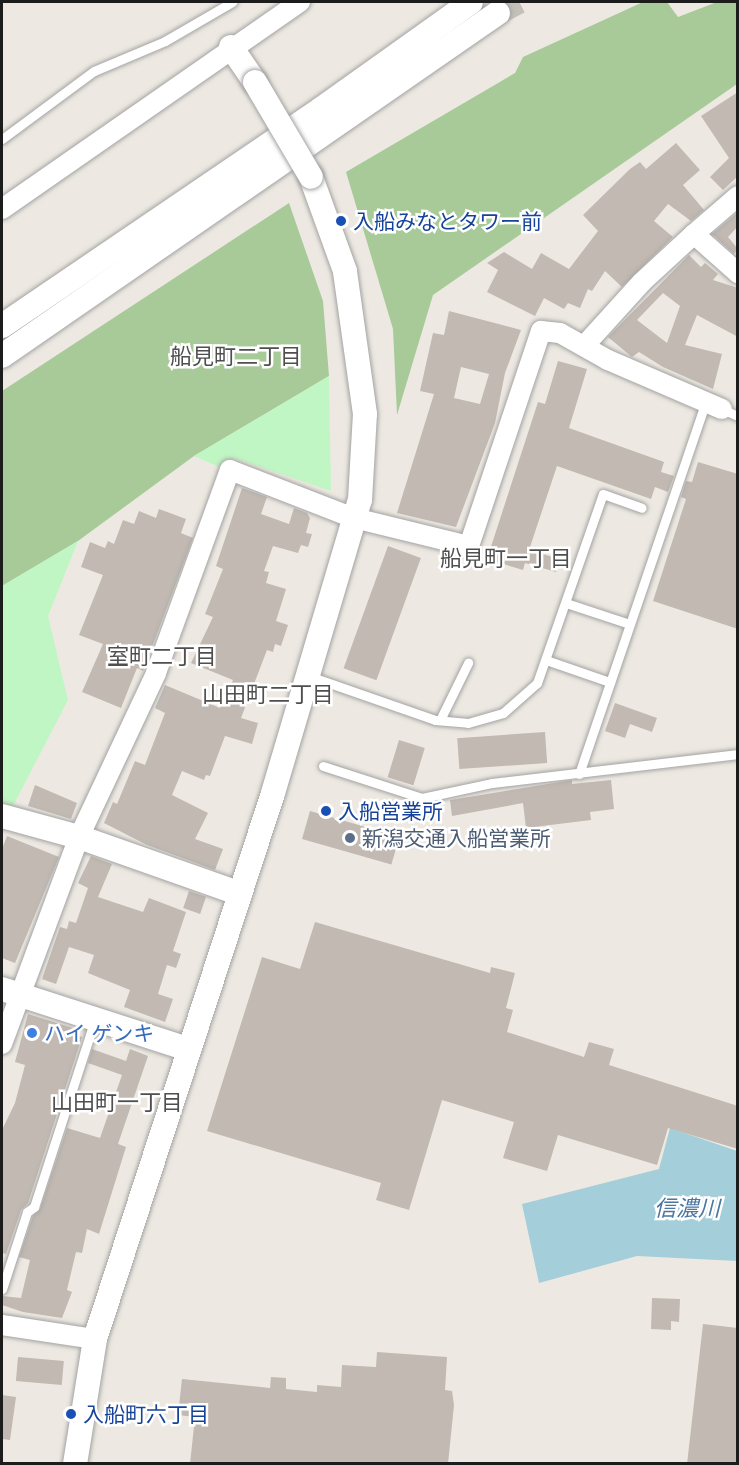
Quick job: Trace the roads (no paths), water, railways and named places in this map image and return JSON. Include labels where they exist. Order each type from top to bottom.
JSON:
[{"type":"street","points":[[2,209],[231,47],[300,2]]},
{"type":"street","points":[[2,326],[321,109],[471,2]]},
{"type":"street","points":[[2,356],[498,13]]},
{"type":"street","points":[[75,1464],[95,1339],[307,675],[360,500],[365,414],[345,271],[311,177],[255,82],[231,47]]},
{"type":"street","points":[[584,346],[694,234],[738,196]]},
{"type":"street","points":[[694,234],[738,273]]},
{"type":"street","points":[[2,1044],[10,992],[156,673],[230,470],[354,518],[469,546],[541,331],[560,333],[722,409]]},
{"type":"street","points":[[2,816],[80,837],[238,893]]},
{"type":"street","points":[[10,992],[188,1049]]},
{"type":"street","points":[[2,1325],[95,1339]]},
{"type":"lane","points":[[2,139],[94,71],[165,41],[232,2]]},
{"type":"lane","points":[[579,774],[630,624],[722,409]]},
{"type":"lane","points":[[307,675],[440,720],[468,723],[503,713],[537,683],[603,494],[642,508]]},
{"type":"lane","points":[[566,603],[630,624]]},
{"type":"lane","points":[[546,660],[610,682]]},
{"type":"lane","points":[[440,720],[468,663]]},
{"type":"lane","points":[[323,766],[422,798],[492,783],[738,754]]},
{"type":"lane","points":[[2,1289],[27,1212],[34,1208],[95,1019]]},
{"type":"water","name":"信濃川","points":[[670,1128],[737,1151],[737,1261],[637,1256],[539,1283],[522,1204],[659,1169]]},
{"type":"tunnel","points":[[498,13],[519,2]]},
{"type":"place","name":"入船みなとタワー前","points":[[341,221]]},
{"type":"place","name":"入船営業所","points":[[326,811]]},
{"type":"place","name":"新潟交通入船営業所","points":[[350,838]]},
{"type":"place","name":"ハイ ゲンキ","points":[[32,1033]]},
{"type":"place","name":"入船町六丁目","points":[[71,1414]]},
{"type":"district","name":"船見町二丁目","points":[[236,357]]},
{"type":"district","name":"船見町一丁目","points":[[506,559]]},
{"type":"district","name":"室町二丁目","points":[[162,657]]},
{"type":"district","name":"山田町二丁目","points":[[268,695]]},
{"type":"district","name":"山田町一丁目","points":[[117,1103]]}]
